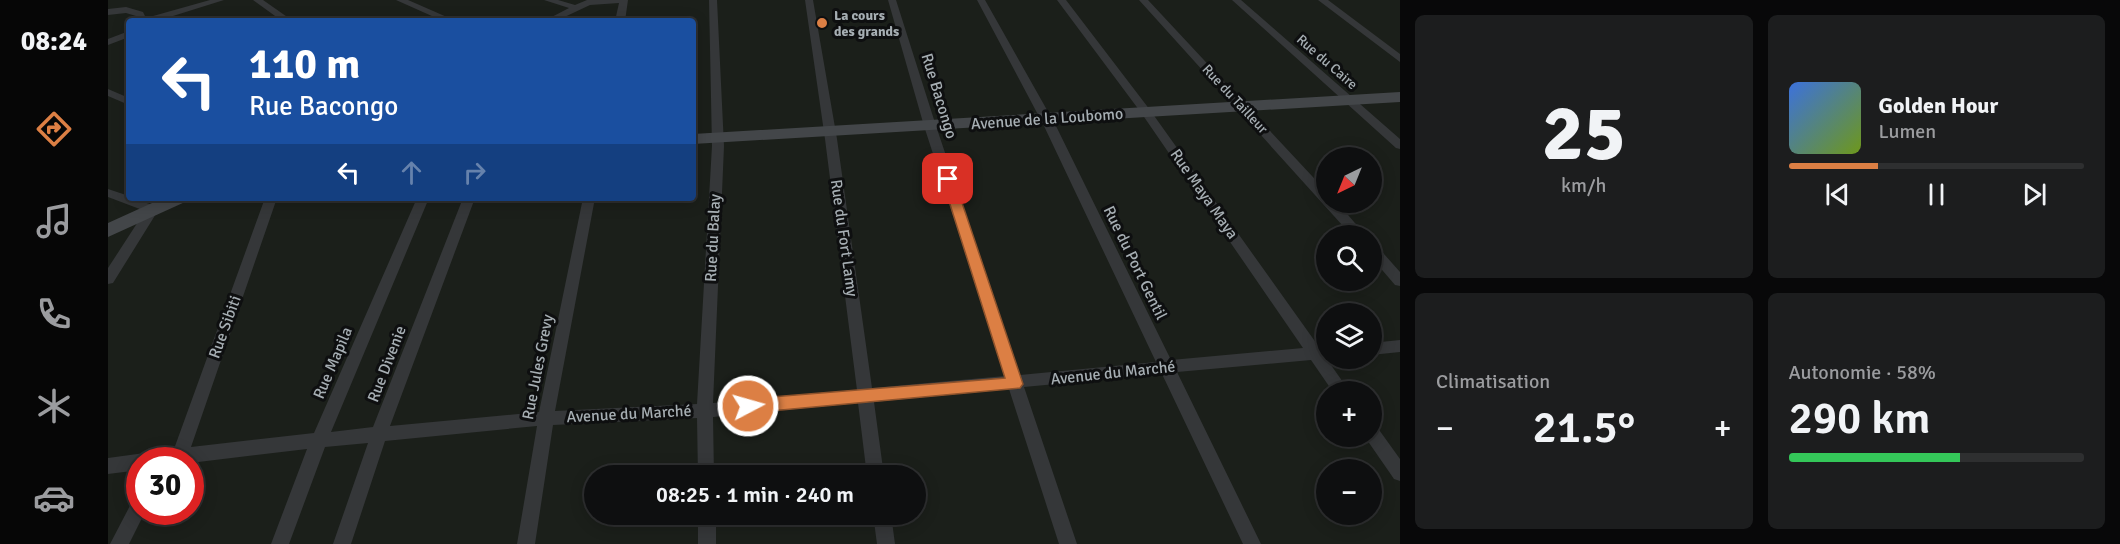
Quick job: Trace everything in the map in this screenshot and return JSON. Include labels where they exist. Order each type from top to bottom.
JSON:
[{"type":"street","points":[[156,18],[220,0]]},
{"type":"street","points":[[257,0],[284,18]]},
{"type":"street","points":[[400,0],[444,18]]},
{"type":"street","points":[[548,0],[579,3],[623,0],[620,18]]},
{"type":"street","name":"Rue du Balay","points":[[706,465],[705,411],[717,142],[713,0]]},
{"type":"street","name":"Rue du Fort Lamy","points":[[809,0],[830,135],[875,465]]},
{"type":"street","name":"Rue Bacongo","points":[[892,0],[932,130],[1068,544]]},
{"type":"street","name":"Rue du Port Gentil","points":[[981,0],[1048,122],[1252,544]]},
{"type":"street","name":"Rue Maya Maya","points":[[1061,0],[1149,116],[1316,347]]},
{"type":"street","name":"Rue du Tailleur","points":[[1143,0],[1316,188]]},
{"type":"street","name":"Rue du Caire","points":[[1236,0],[1400,145]]},
{"type":"street","points":[[1322,0],[1400,59]]},
{"type":"street","points":[[554,18],[579,3]]},
{"type":"street","points":[[108,12],[134,11],[143,18]]},
{"type":"street","points":[[108,42],[126,35]]},
{"type":"street","points":[[108,92],[126,101]]},
{"type":"street","name":"Avenue de la Loubomo","points":[[696,146],[717,142],[1355,104],[1400,97]]},
{"type":"street","name":"Avenue de la Loubomo","points":[[1355,104],[1400,106]]},
{"type":"street","name":"Avenue de la Loubomo","points":[[696,139],[717,142]]},
{"type":"street","points":[[108,194],[126,200]]},
{"type":"street","points":[[129,201],[153,209]]},
{"type":"street","points":[[108,230],[172,201]]},
{"type":"street","name":"Rue Sibiti","points":[[168,447],[270,201]]},
{"type":"street","name":"Rue Mapila","points":[[280,544],[319,440],[422,201]]},
{"type":"street","name":"Rue Divenie","points":[[342,544],[378,436],[468,201]]},
{"type":"street","name":"Rue Jules Grevy","points":[[526,544],[546,418],[589,201]]},
{"type":"street","points":[[108,279],[153,209]]},
{"type":"street","points":[[1340,213],[1350,225]]},
{"type":"street","points":[[1382,260],[1400,280]]},
{"type":"street","points":[[1382,348],[1400,346]]},
{"type":"street","name":"Avenue du Marché","points":[[204,454],[319,440],[546,418],[705,411],[865,394],[1015,384],[1167,366],[1316,353]]},
{"type":"street","points":[[1382,447],[1400,473]]},
{"type":"street","points":[[108,466],[126,464]]},
{"type":"street","points":[[119,544],[129,525]]},
{"type":"street","points":[[707,525],[707,544]]},
{"type":"street","points":[[883,525],[886,544]]},
{"type":"shaded area","points":[[108,0],[1400,0],[1400,544],[108,544]]},
{"type":"place","name":"La cours des grands","points":[[822,23]]},
{"type":"route","points":[[748,406],[865,394],[1015,384],[948,179]]}]
